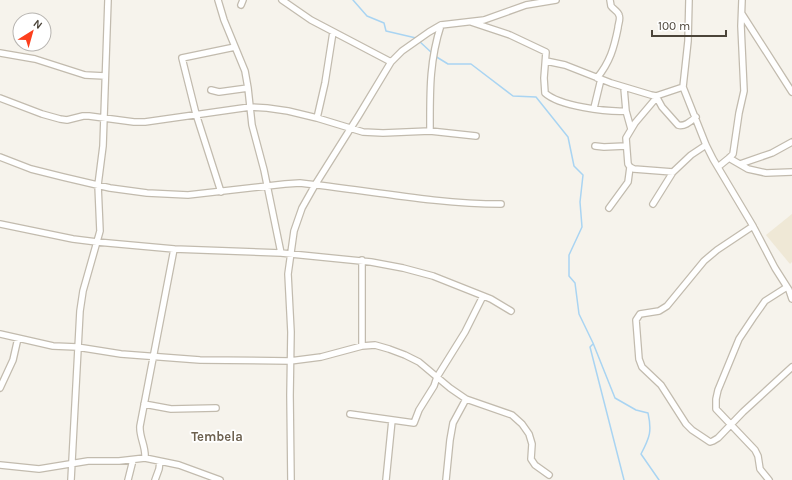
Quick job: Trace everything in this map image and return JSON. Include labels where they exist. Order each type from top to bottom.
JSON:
[{"type":"street","points":[[71,480],[81,300],[97,242],[100,225],[98,185],[102,159],[108,0]]},
{"type":"street","points":[[218,0],[245,71],[252,125],[272,205],[281,253]]},
{"type":"street","points":[[282,0],[311,20],[391,62]]},
{"type":"street","points":[[292,480],[291,332],[288,282],[294,231],[302,208],[391,62],[409,45],[441,25],[484,20],[526,5],[556,0]]},
{"type":"street","points":[[594,108],[599,79],[614,48],[620,20],[619,15],[611,6],[610,0]]},
{"type":"street","points":[[689,0],[688,41],[683,87],[706,145],[753,226],[775,268],[789,289],[792,299]]},
{"type":"street","points":[[718,167],[732,154],[744,91],[741,26],[742,0]]},
{"type":"street","points":[[742,14],[792,92]]},
{"type":"street","points":[[470,22],[510,35],[544,50],[547,53],[544,78],[545,93],[550,97],[561,102],[594,108],[626,111]]},
{"type":"street","points":[[430,131],[431,65],[435,43],[441,25]]},
{"type":"street","points":[[317,118],[325,83],[333,32]]},
{"type":"street","points":[[221,192],[196,114],[182,58],[235,47]]},
{"type":"street","points":[[0,53],[35,58],[85,75],[105,76]]},
{"type":"street","points":[[546,61],[565,64],[599,79],[656,97],[662,107],[678,125],[681,126],[696,117]]},
{"type":"street","points":[[609,208],[628,182],[630,167],[628,164],[626,138],[631,129],[656,97],[683,87]]},
{"type":"street","points":[[211,90],[219,92],[248,88]]},
{"type":"street","points":[[624,88],[626,111],[631,129]]},
{"type":"street","points":[[0,98],[42,114],[60,119],[73,119],[83,116],[145,122],[250,107],[267,108],[317,118],[363,132],[383,133],[430,131],[476,136]]},
{"type":"street","points":[[740,164],[772,153],[792,142]]},
{"type":"street","points":[[654,204],[673,172],[706,145]]},
{"type":"street","points":[[595,146],[626,146]]},
{"type":"street","points":[[0,157],[31,169],[98,185],[124,190],[173,195],[221,192],[300,183],[408,197],[480,204],[501,204]]},
{"type":"street","points":[[729,158],[748,169],[766,173],[792,172]]},
{"type":"street","points":[[630,167],[673,172]]},
{"type":"street","points":[[0,224],[73,239],[97,242],[174,248],[281,253],[362,260],[433,276],[483,296],[512,311]]},
{"type":"street","points":[[753,226],[717,250],[704,261],[667,306],[659,311],[640,314],[636,320],[640,364],[666,391],[686,424],[710,442],[718,438],[743,412],[792,367]]},
{"type":"street","points":[[145,458],[144,447],[139,431],[174,248]]},
{"type":"street","points":[[362,260],[362,346]]},
{"type":"street","points":[[769,480],[759,465],[757,453],[719,413],[715,405],[718,390],[728,369],[735,348],[759,308],[765,301],[789,289]]},
{"type":"street","points":[[350,414],[414,423],[419,410],[434,386],[437,377],[461,339],[483,296]]},
{"type":"street","points":[[0,334],[54,346],[78,347],[121,354],[229,361],[290,361],[321,357],[362,346],[375,345],[405,355],[419,362],[450,388],[466,399],[512,415],[522,424],[529,434],[532,444],[531,459],[535,465],[549,475]]},
{"type":"street","points":[[0,388],[13,360],[18,338]]},
{"type":"street","points":[[446,480],[453,422],[466,399]]},
{"type":"street","points":[[144,404],[171,409],[216,408]]},
{"type":"street","points":[[386,480],[392,420]]},
{"type":"street","points":[[0,465],[39,469],[88,461],[133,460],[145,458],[179,465],[220,480]]},
{"type":"street","points":[[128,480],[133,460]]},
{"type":"street","points":[[155,480],[160,461]]},
{"type":"shaded area","points":[[792,214],[792,262],[790,264],[766,235]]},
{"type":"waterway","points":[[353,0],[367,16],[384,23],[386,31],[416,38]]},
{"type":"waterway","points":[[419,41],[432,53]]},
{"type":"waterway","points":[[435,56],[448,64],[471,64],[513,96],[536,97],[568,137],[574,166],[583,175],[580,202],[582,227],[569,255],[569,276],[575,283],[579,314],[593,343],[615,398],[636,410],[648,413],[650,429],[641,454],[659,480]]},
{"type":"waterway","points":[[593,344],[590,347],[624,480]]},
{"type":"district","name":"Tembela","points":[[217,436]]}]
